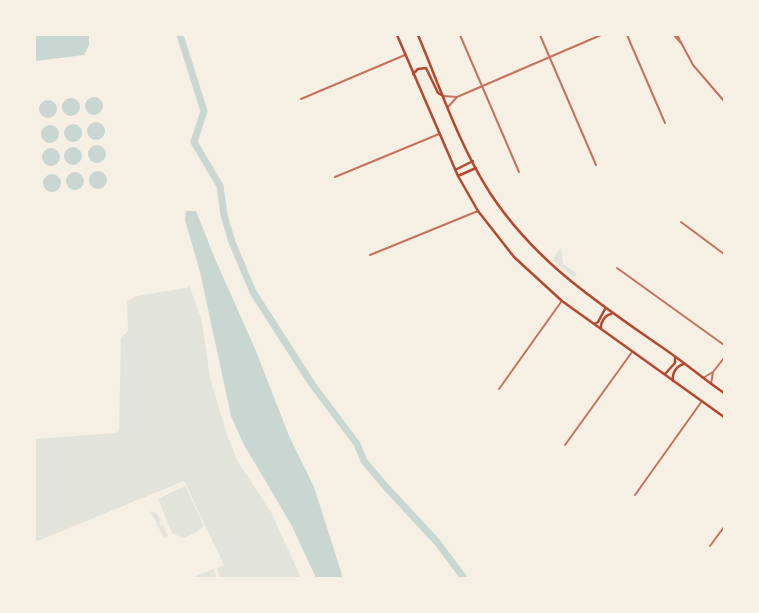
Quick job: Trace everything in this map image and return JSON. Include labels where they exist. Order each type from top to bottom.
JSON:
[{"type":"main road","points":[[397,35],[458,176],[478,211],[514,256],[562,301],[724,417]]},
{"type":"main road","points":[[418,35],[476,168],[500,207],[533,248],[544,260],[612,314],[724,393]]},
{"type":"main road","points":[[413,74],[418,69],[426,68],[438,93],[443,96]]},
{"type":"main road","points":[[455,170],[473,161]]},
{"type":"main road","points":[[458,176],[476,168]]},
{"type":"main road","points":[[594,324],[598,322],[605,308]]},
{"type":"main road","points":[[601,329],[601,324],[606,316],[612,314]]},
{"type":"main road","points":[[663,374],[668,373],[675,363],[674,356]]},
{"type":"main road","points":[[673,381],[673,374],[679,366],[685,364]]},
{"type":"street","points":[[460,35],[519,172]]},
{"type":"street","points":[[540,35],[596,165]]},
{"type":"street","points":[[448,107],[457,97],[601,35]]},
{"type":"street","points":[[627,35],[665,123]]},
{"type":"street","points":[[676,35],[687,51],[693,65],[724,101]]},
{"type":"street","points":[[301,99],[405,55]]},
{"type":"street","points":[[443,96],[457,97]]},
{"type":"street","points":[[335,177],[439,134]]},
{"type":"street","points":[[370,256],[478,211]]},
{"type":"street","points":[[681,222],[724,254]]},
{"type":"street","points":[[617,268],[724,345]]},
{"type":"street","points":[[499,389],[562,301]]},
{"type":"street","points":[[565,445],[633,351]]},
{"type":"street","points":[[702,378],[713,372],[724,358]]},
{"type":"street","points":[[711,384],[713,372]]},
{"type":"street","points":[[635,495],[702,401]]},
{"type":"street","points":[[710,546],[724,527]]},
{"type":"shaded area","points":[[35,35],[89,35],[89,45],[84,55],[35,61]]},
{"type":"shaded area","points":[[94,97],[102,102],[103,106],[98,114],[94,115],[86,110],[85,106],[90,98]]},
{"type":"shaded area","points":[[71,98],[79,103],[80,107],[75,115],[71,116],[63,111],[62,107],[67,99]]},
{"type":"shaded area","points":[[48,100],[56,105],[57,109],[52,117],[48,118],[40,113],[39,109],[44,101]]},
{"type":"shaded area","points":[[96,122],[104,127],[105,131],[100,139],[96,140],[88,135],[87,131],[92,123]]},
{"type":"shaded area","points":[[73,124],[81,129],[82,133],[77,141],[73,142],[65,137],[64,133],[69,125]]},
{"type":"shaded area","points":[[50,125],[58,130],[59,134],[54,142],[50,143],[42,138],[41,134],[46,126]]},
{"type":"shaded area","points":[[97,145],[104,147],[106,154],[104,161],[97,163],[90,161],[88,154],[90,147]]},
{"type":"shaded area","points":[[73,147],[80,149],[82,156],[80,163],[73,165],[66,163],[64,156],[66,149]]},
{"type":"shaded area","points":[[51,148],[59,153],[60,157],[55,165],[51,166],[43,161],[42,157],[47,149]]},
{"type":"shaded area","points":[[98,171],[106,176],[107,180],[102,188],[98,189],[90,184],[89,180],[94,172]]},
{"type":"shaded area","points":[[75,172],[82,174],[84,181],[82,188],[75,190],[68,188],[66,181],[68,174]]},
{"type":"shaded area","points":[[52,174],[59,176],[61,183],[59,190],[52,192],[45,190],[43,183],[45,176]]},
{"type":"shaded area","points":[[186,211],[196,211],[256,351],[289,436],[314,487],[343,578],[316,578],[292,526],[243,443],[231,416],[200,272],[185,220]]},
{"type":"shaded area","points":[[561,248],[563,264],[577,274],[574,278],[554,261],[553,258]]},
{"type":"shaded area","points":[[189,285],[202,321],[210,378],[227,435],[238,462],[271,512],[301,578],[220,578],[217,569],[224,565],[184,481],[35,542],[35,439],[116,433],[119,430],[121,338],[128,331],[127,301],[136,296],[187,288]]},
{"type":"shaded area","points":[[185,486],[204,526],[197,532],[183,538],[172,533],[158,499]]},
{"type":"shaded area","points":[[150,511],[157,513],[161,520],[159,522],[161,526],[163,525],[168,536],[164,538]]},
{"type":"shaded area","points":[[214,569],[217,578],[191,578]]},
{"type":"waterway","points":[[180,35],[204,111],[194,142],[220,186],[224,215],[232,242],[253,292],[312,384],[357,444],[364,461],[437,542],[464,578]]}]
